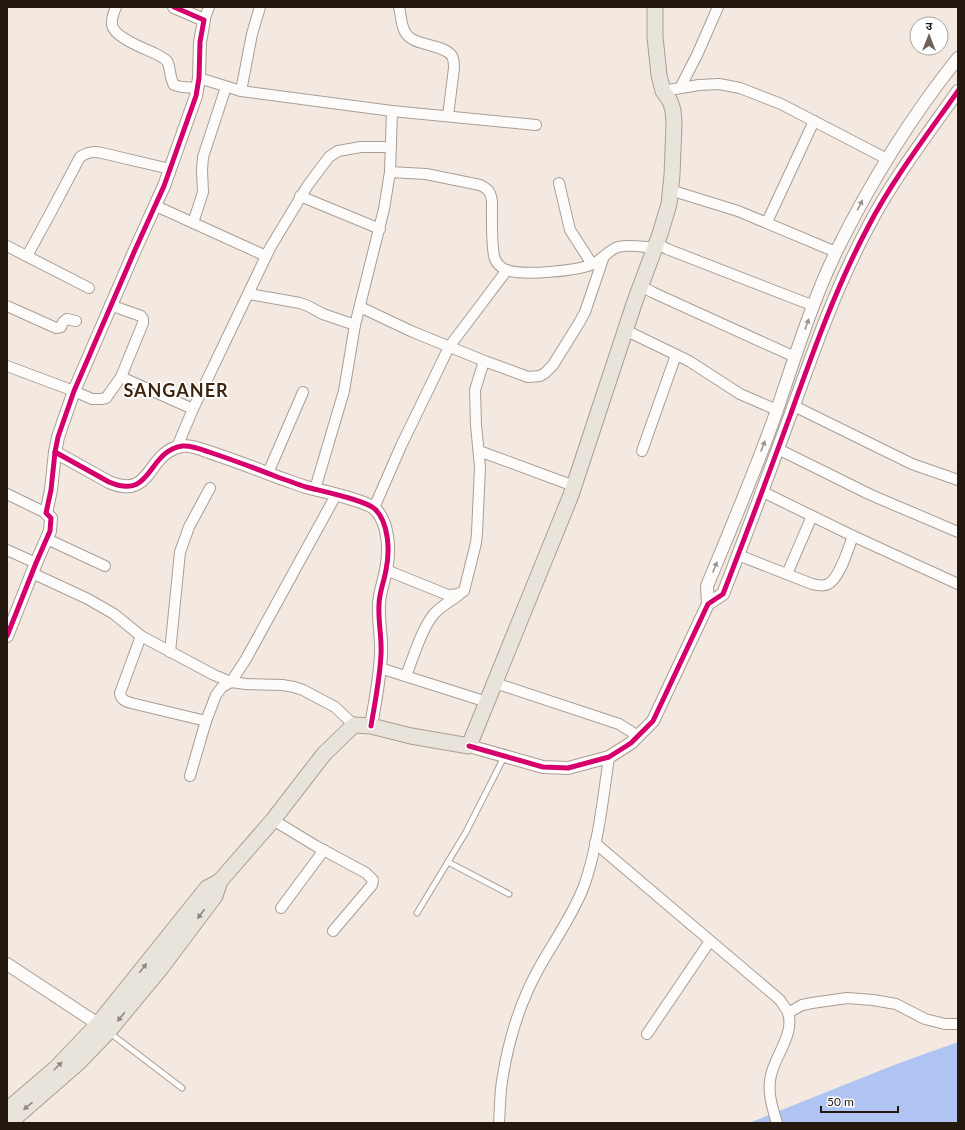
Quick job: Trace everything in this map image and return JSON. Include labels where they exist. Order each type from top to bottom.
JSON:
[{"type":"main road","points":[[9,1123],[78,1063],[207,888],[220,880],[273,820],[324,754],[354,725],[371,726],[411,736],[469,746],[574,486],[625,330],[656,245],[669,204],[674,123],[673,110],[670,101],[663,91],[659,75],[655,7]]},
{"type":"main road","points":[[7,1110],[103,1028]]},
{"type":"street","points":[[116,7],[112,17],[114,31],[120,36],[167,61],[171,80],[174,85],[182,87],[199,83],[241,91],[392,111],[536,125]]},
{"type":"street","points":[[174,7],[204,20]]},
{"type":"street","points":[[46,513],[51,490],[58,437],[74,391],[110,305],[156,206],[199,83],[200,42],[204,20],[209,7]]},
{"type":"street","points":[[241,91],[252,34],[260,7]]},
{"type":"street","points":[[399,7],[405,32],[412,39],[446,51],[452,56],[454,68],[448,116]]},
{"type":"street","points":[[680,88],[697,55],[718,7]]},
{"type":"street","points":[[469,746],[542,767],[568,768],[610,757],[631,743],[653,721],[708,604],[707,586],[777,410],[814,306],[836,252],[863,200],[887,159],[940,81],[958,58]]},
{"type":"street","points":[[663,91],[718,84],[740,88],[782,104],[887,159]]},
{"type":"street","points":[[193,223],[203,192],[203,157],[226,87]]},
{"type":"street","points":[[708,604],[723,594],[763,492],[828,312],[868,226],[898,178],[958,91]]},
{"type":"street","points":[[315,489],[344,391],[355,325],[380,229],[390,172],[392,111]]},
{"type":"street","points":[[767,222],[814,121]]},
{"type":"street","points":[[177,447],[193,408],[266,256],[300,196],[329,157],[338,151],[361,147],[391,147]]},
{"type":"street","points":[[26,256],[80,157],[86,153],[102,153],[170,169]]},
{"type":"street","points":[[390,172],[426,174],[488,188],[491,194],[492,202],[494,254],[496,261],[500,266],[507,270],[524,272],[576,269],[603,259]]},
{"type":"street","points":[[559,183],[570,230],[592,264]]},
{"type":"street","points":[[670,190],[717,203],[767,222],[836,252]]},
{"type":"street","points":[[300,196],[380,229]]},
{"type":"street","points":[[156,206],[266,256]]},
{"type":"street","points":[[360,307],[449,347],[528,377],[540,376],[553,365],[585,312],[603,259],[610,251],[617,247],[656,245],[814,306]]},
{"type":"street","points":[[7,246],[90,288]]},
{"type":"street","points":[[374,508],[401,446],[449,347],[507,270]]},
{"type":"street","points":[[641,286],[795,357]]},
{"type":"street","points":[[248,294],[300,303],[324,314],[355,325]]},
{"type":"street","points":[[7,366],[92,399],[106,398],[121,377],[143,323],[143,319],[135,313],[110,305]]},
{"type":"street","points":[[7,306],[56,328],[61,327],[63,322],[67,319],[76,321]]},
{"type":"street","points":[[625,330],[676,355],[740,394],[777,410]]},
{"type":"street","points":[[642,451],[676,355]]},
{"type":"street","points":[[406,676],[422,635],[435,612],[461,594],[466,585],[476,544],[480,467],[476,425],[475,390],[484,361]]},
{"type":"street","points":[[121,377],[193,408]]},
{"type":"street","points":[[268,473],[303,392]]},
{"type":"street","points":[[794,406],[912,464],[958,480]]},
{"type":"street","points":[[55,452],[109,482],[126,488],[136,486],[144,480],[158,461],[171,450],[177,447],[186,446],[199,449],[315,489],[364,503],[374,508],[379,514],[386,532],[388,557],[380,595],[380,668],[371,726]]},
{"type":"street","points":[[778,449],[871,495],[958,532]]},
{"type":"street","points":[[479,451],[574,486]]},
{"type":"street","points":[[170,652],[180,552],[189,527],[210,488]]},
{"type":"street","points":[[763,492],[853,536],[958,584]]},
{"type":"street","points":[[7,494],[46,513],[51,518],[52,524],[7,636]]},
{"type":"street","points":[[190,776],[206,721],[216,695],[222,687],[231,682],[246,659],[336,495]]},
{"type":"street","points":[[787,574],[812,516]]},
{"type":"street","points":[[738,554],[818,586],[828,584],[837,575],[853,536]]},
{"type":"street","points":[[47,539],[105,566]]},
{"type":"street","points":[[7,550],[34,568],[98,604],[141,636],[214,675],[231,682],[288,686],[303,690],[335,707],[354,725]]},
{"type":"street","points":[[386,570],[448,595],[461,594]]},
{"type":"street","points":[[141,636],[120,693],[121,697],[131,703],[206,721]]},
{"type":"street","points":[[380,668],[487,702]]},
{"type":"street","points":[[495,682],[619,724],[638,736]]},
{"type":"street","points":[[499,1123],[504,1068],[519,1014],[538,969],[567,920],[584,886],[595,843],[610,757]]},
{"type":"street","points":[[273,820],[324,850],[366,872],[373,880],[372,885],[333,932]]},
{"type":"street","points":[[595,843],[780,1000],[788,1013],[790,1024],[787,1036],[771,1074],[769,1088],[777,1123]]},
{"type":"street","points":[[281,908],[324,850]]},
{"type":"street","points":[[647,1034],[710,941]]},
{"type":"street","points":[[7,964],[103,1028]]},
{"type":"street","points":[[788,1013],[802,1005],[847,998],[896,1004],[925,1019],[945,1024],[958,1024]]},
{"type":"lane","points":[[417,913],[483,800],[504,756]]},
{"type":"lane","points":[[448,862],[509,894]]},
{"type":"lane","points":[[103,1028],[182,1088]]},
{"type":"water","points":[[958,1042],[958,1123],[749,1123],[894,1065]]},
{"type":"cycle path","points":[[7,636],[50,531],[51,518],[46,513],[51,490],[55,452],[58,437],[74,391],[164,186],[196,96],[199,78],[200,42],[204,20],[174,7]]},
{"type":"cycle path","points":[[469,746],[543,767],[568,768],[609,757],[631,743],[653,721],[708,604],[723,594],[816,344],[835,296],[856,250],[888,192],[958,91]]},
{"type":"cycle path","points":[[55,452],[109,482],[123,486],[134,485],[142,481],[162,457],[170,450],[182,446],[192,447],[227,458],[306,487],[362,502],[375,509],[380,515],[386,529],[388,554],[379,601],[381,648],[377,690],[371,726]]},
{"type":"district","name":"SANGANER","points":[[176,390]]}]
